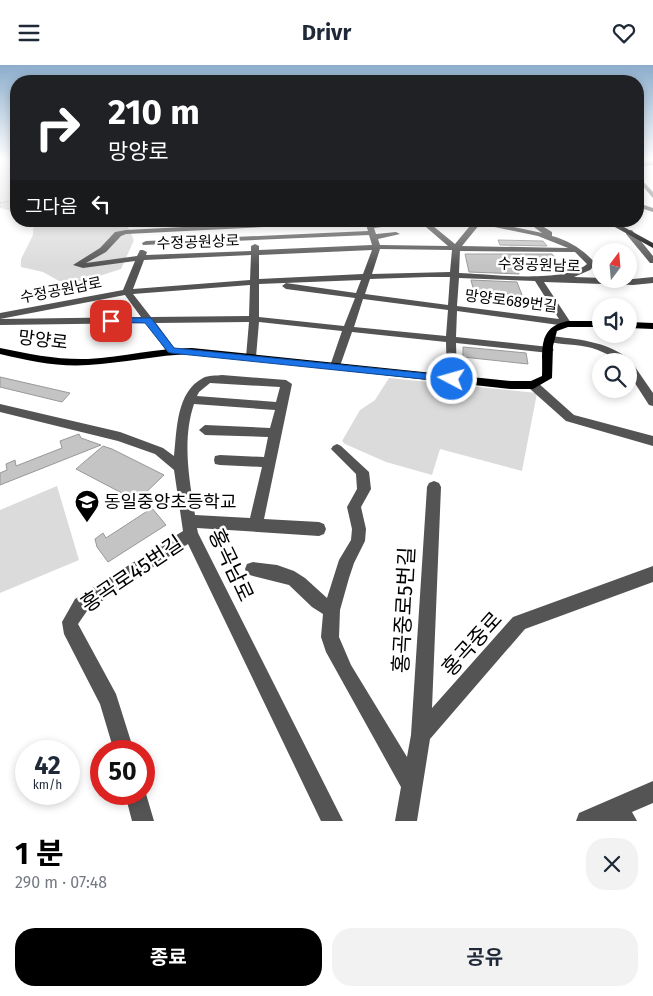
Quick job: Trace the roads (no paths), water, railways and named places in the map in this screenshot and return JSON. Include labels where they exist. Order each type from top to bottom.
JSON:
[{"type":"main road","points":[[619,227],[653,246]]},
{"type":"main road","points":[[533,385],[547,378],[550,332],[556,326],[566,323],[592,323]]},
{"type":"main road","points":[[637,325],[653,326]]},
{"type":"main road","name":"망양로","points":[[0,351],[52,361],[86,363],[171,350],[452,379],[533,385]]},
{"type":"street","points":[[134,231],[141,227]]},
{"type":"street","name":"수정공원상로","points":[[213,240],[215,227]]},
{"type":"street","name":"수정공원상로","points":[[234,239],[235,227],[134,231],[118,235],[103,250],[77,265],[83,266],[141,257],[377,247],[576,250]]},
{"type":"street","name":"수정공원상로","points":[[255,227],[255,253]]},
{"type":"street","points":[[339,227],[341,234]]},
{"type":"street","points":[[429,227],[456,249]]},
{"type":"street","points":[[453,275],[456,249],[473,227]]},
{"type":"street","points":[[504,227],[557,239]]},
{"type":"street","points":[[538,227],[576,250],[592,264],[587,270],[568,276],[539,280],[566,323]]},
{"type":"street","name":"수정공원상로","points":[[192,241],[195,228]]},
{"type":"street","name":"수정공원상로","points":[[170,242],[174,229]]},
{"type":"street","points":[[335,366],[377,247],[370,229]]},
{"type":"street","points":[[146,243],[341,234],[370,229],[396,234]]},
{"type":"street","name":"수정공원상로","points":[[141,257],[151,231]]},
{"type":"street","points":[[629,232],[653,261]]},
{"type":"street","points":[[251,357],[256,282],[255,253]]},
{"type":"street","name":"수정공원남로","points":[[127,292],[141,257]]},
{"type":"street","name":"수정공원남로","points":[[0,316],[127,292],[256,282],[453,275],[539,280],[633,282],[653,279]]},
{"type":"street","name":"망양로689번길","points":[[453,275],[453,308]]},
{"type":"street","name":"망양로689번길","points":[[256,282],[566,323]]},
{"type":"street","points":[[127,292],[171,350]]},
{"type":"street","points":[[452,379],[451,338],[453,308]]},
{"type":"street","points":[[0,322],[254,319],[451,338],[588,345],[610,353]]},
{"type":"street","points":[[637,378],[653,402]]},
{"type":"street","points":[[256,525],[286,385],[222,379],[207,380],[194,390],[190,400],[281,406]]},
{"type":"street","points":[[533,385],[570,418],[653,441]]},
{"type":"street","name":"홍곡남로","points":[[190,400],[184,417],[180,467],[190,527],[332,821]]},
{"type":"street","points":[[0,407],[120,437],[159,451],[180,467]]},
{"type":"street","points":[[205,430],[276,433]]},
{"type":"street","points":[[337,449],[362,472],[364,489],[354,507],[359,529],[358,541],[347,560],[332,609],[330,628],[332,646],[412,785]]},
{"type":"street","points":[[220,460],[269,462]]},
{"type":"street","name":"홍곡중로5번길","points":[[421,735],[434,487]]},
{"type":"street","points":[[190,527],[256,525],[319,529]]},
{"type":"street","name":"홍곡로45번길","points":[[121,740],[109,701],[70,628],[70,622],[81,605],[190,527]]},
{"type":"street","points":[[254,569],[286,575],[298,582],[319,604],[332,609]]},
{"type":"street","name":"홍곡중로","points":[[421,735],[519,623],[653,575]]},
{"type":"street","points":[[406,821],[421,735]]},
{"type":"street","points":[[587,821],[619,815],[653,792]]},
{"type":"street","points":[[139,805],[143,821]]},
{"type":"place","name":"동일중앙초등학교","points":[[87,523]]}]
